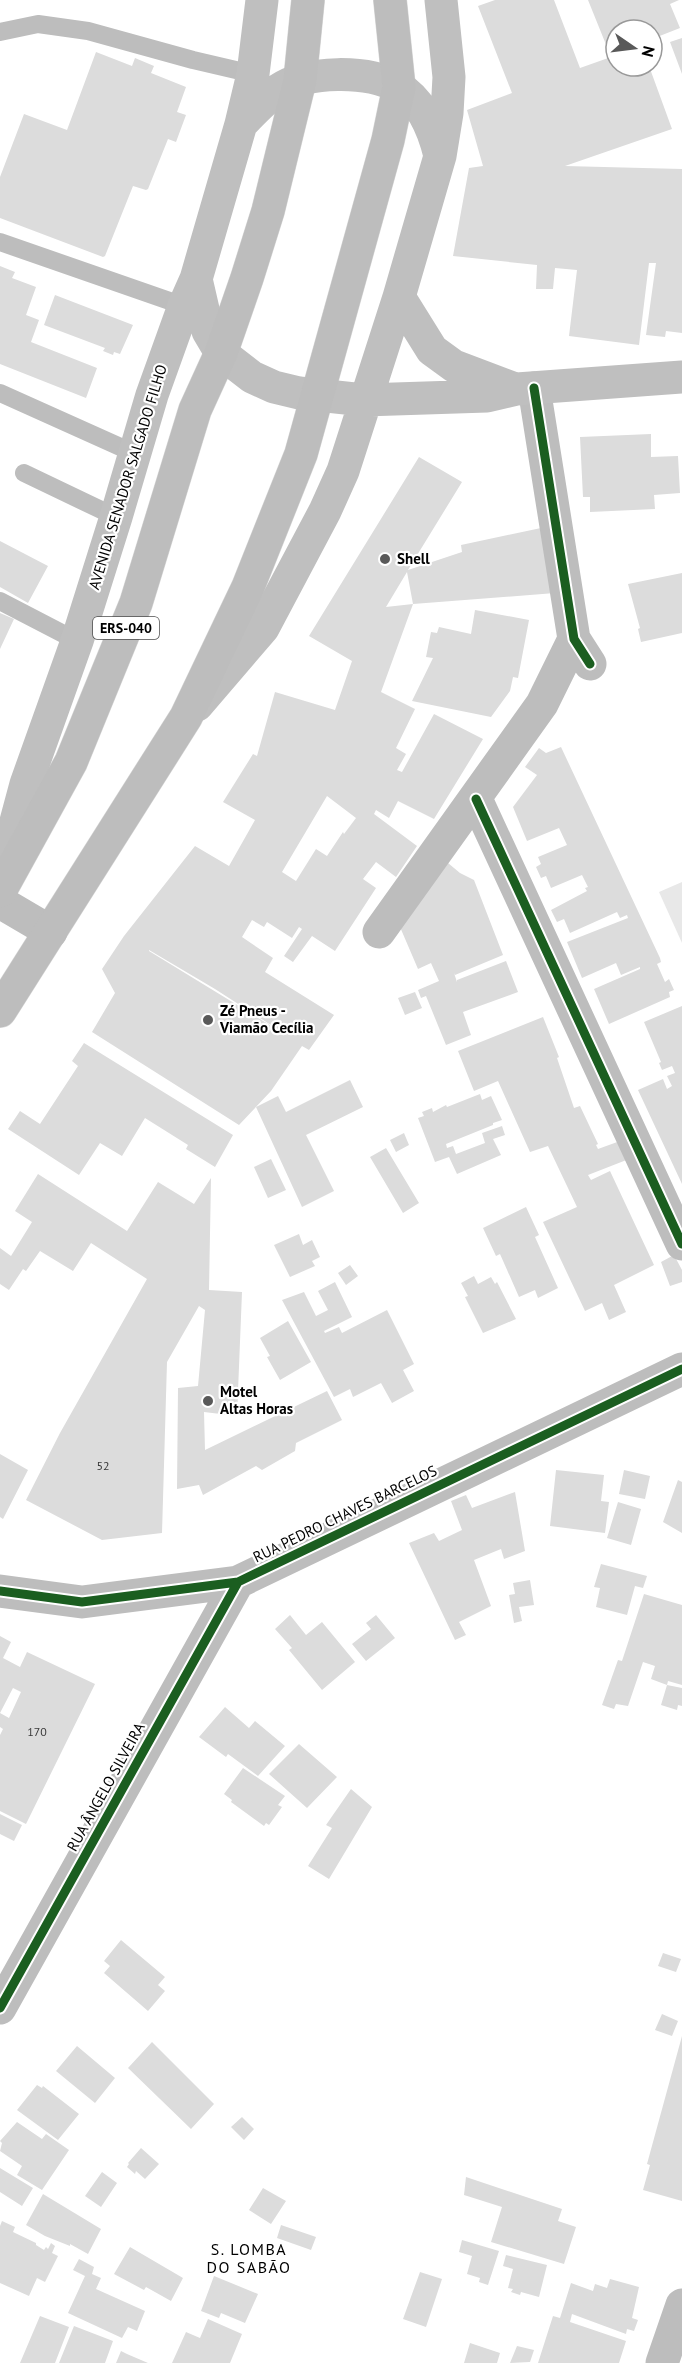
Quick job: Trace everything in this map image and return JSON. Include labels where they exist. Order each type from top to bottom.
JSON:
[{"type":"main road","name":"AVENIDA SENADOR SALGADO FILHO","points":[[0,882],[26,784],[77,641],[136,454],[152,395],[190,292],[241,124],[253,74],[262,0]]},
{"type":"main road","points":[[186,717],[263,628],[326,511],[343,471],[399,297],[440,156],[447,113],[449,77],[441,0]]},
{"type":"main road","points":[[241,124],[279,88],[300,80],[330,75],[355,75],[399,87],[413,100],[423,112],[435,136],[440,156]]},
{"type":"main road","name":"AVENIDA SENADOR SALGADO FILHO","points":[[190,292],[221,353],[252,377],[274,387],[319,397],[364,400],[487,396],[525,389],[682,377]]},
{"type":"main road","points":[[399,297],[432,350],[454,366],[525,389]]},
{"type":"street","name":"ERS-040","points":[[0,891],[71,762],[136,603],[195,410],[221,353],[248,278],[268,212],[300,80],[309,0]]},
{"type":"street","points":[[0,1011],[186,717],[248,587],[301,454],[319,397],[388,140],[399,87],[390,0]]},
{"type":"street","points":[[379,932],[542,704],[582,652],[525,389]]},
{"type":"street","points":[[476,799],[682,1244]]},
{"type":"street","points":[[0,902],[51,932]]},
{"type":"street","name":"RUA PEDRO CHAVES BARCELOS","points":[[0,1591],[82,1602],[238,1582],[676,1383]]},
{"type":"street","name":"RUA ÂNGELO SILVEIRA","points":[[0,2007],[238,1582]]},
{"type":"street","points":[[662,2363],[682,2305]]},
{"type":"lane","points":[[0,32],[38,24],[88,31],[253,74]]},
{"type":"lane","points":[[0,242],[120,282],[190,292]]},
{"type":"lane","points":[[0,393],[136,454]]},
{"type":"lane","points":[[24,473],[116,518]]},
{"type":"lane","points":[[0,601],[77,641]]},
{"type":"lane","points":[[0,813],[26,784]]},
{"type":"shaded area","points":[[682,882],[682,943],[659,892]]},
{"type":"building","points":[[495,0],[554,0],[580,68],[604,59],[604,78],[653,78],[672,129],[565,166],[682,169],[682,333],[666,331],[665,337],[646,335],[656,263],[649,263],[639,345],[569,336],[577,270],[555,268],[553,289],[536,289],[537,265],[453,256],[469,168],[483,166],[467,110],[512,93],[478,6]]},
{"type":"building","points":[[588,0],[679,0],[670,4],[680,28],[664,34],[664,18],[604,18],[604,40]]},
{"type":"building","points":[[682,38],[682,74],[670,42]]},
{"type":"building","points":[[96,52],[132,66],[135,58],[154,66],[151,73],[186,87],[177,112],[186,115],[176,142],[168,139],[148,189],[133,186],[103,257],[0,218],[0,177],[24,114],[67,130]]},
{"type":"building","points":[[0,266],[15,272],[12,278],[36,287],[26,315],[39,320],[31,342],[97,368],[86,398],[0,364]]},
{"type":"building","points":[[55,295],[133,325],[120,354],[114,352],[113,355],[103,351],[105,348],[44,325]]},
{"type":"building","points":[[651,434],[651,457],[678,456],[680,493],[654,495],[655,509],[590,512],[590,497],[583,497],[580,437]]},
{"type":"building","points":[[419,457],[462,482],[408,570],[462,552],[461,545],[541,528],[555,593],[413,604],[381,692],[415,709],[396,748],[406,754],[397,770],[402,772],[434,714],[483,739],[434,819],[398,801],[389,818],[376,810],[374,814],[417,846],[396,877],[376,862],[363,879],[376,888],[335,951],[312,936],[293,962],[284,956],[302,929],[299,927],[292,938],[267,922],[264,927],[252,920],[242,937],[273,958],[265,972],[334,1015],[309,1050],[302,1046],[271,1091],[239,1125],[92,1032],[115,993],[102,969],[124,936],[195,846],[229,866],[255,820],[223,802],[253,754],[257,756],[275,692],[335,710],[352,661],[309,636]],"holes":[[[407,572],[413,604],[386,607]],[[327,796],[356,818],[344,834],[343,832],[327,856],[316,849],[296,881],[282,872]],[[149,951],[215,989],[291,1038]]]},
{"type":"building","points":[[0,541],[48,566],[28,603],[0,587]]},
{"type":"building","points":[[682,573],[682,633],[641,642],[638,629],[640,628],[628,584]]},
{"type":"building","points":[[475,610],[529,620],[518,678],[513,677],[510,691],[491,717],[412,701],[433,658],[426,657],[431,632],[437,633],[439,627],[471,634]]},
{"type":"building","points":[[0,613],[14,619],[0,649]]},
{"type":"building","points":[[561,747],[660,958],[661,962],[657,964],[665,982],[669,979],[674,990],[669,992],[670,997],[609,1024],[594,989],[640,969],[640,967],[621,975],[616,963],[582,978],[567,942],[628,918],[627,915],[620,918],[617,912],[570,933],[564,919],[557,922],[551,910],[587,891],[585,888],[588,887],[582,875],[551,888],[546,876],[541,878],[536,867],[541,864],[538,857],[567,845],[559,828],[527,841],[513,807],[537,775],[525,767],[539,748],[546,753]]},
{"type":"building","points":[[448,863],[460,873],[474,880],[503,955],[455,975],[454,973],[457,982],[457,980],[506,961],[518,992],[463,1012],[471,1035],[446,1045],[426,996],[421,998],[418,990],[439,981],[431,963],[418,969],[400,927]]},
{"type":"building","points":[[415,992],[422,1008],[405,1015],[398,998]]},
{"type":"building","points":[[682,1006],[682,1184],[638,1090],[663,1079],[667,1089],[672,1086],[667,1076],[675,1073],[672,1066],[662,1070],[659,1063],[661,1062],[644,1022]]},
{"type":"building","points":[[543,1017],[559,1057],[557,1058],[574,1108],[580,1106],[598,1144],[596,1145],[598,1149],[620,1141],[629,1159],[588,1175],[591,1180],[610,1171],[654,1265],[614,1285],[626,1312],[609,1320],[602,1303],[585,1311],[543,1222],[577,1207],[548,1146],[530,1152],[498,1081],[474,1091],[458,1051]]},
{"type":"building","points":[[84,1043],[233,1135],[215,1167],[186,1149],[188,1145],[145,1118],[122,1156],[100,1143],[79,1175],[8,1129],[20,1111],[40,1124],[78,1066],[72,1061]]},
{"type":"building","points":[[350,1080],[363,1107],[306,1135],[334,1191],[302,1207],[256,1107],[278,1096],[286,1112]]},
{"type":"building","points":[[480,1094],[482,1100],[491,1096],[502,1120],[446,1144],[447,1148],[453,1146],[456,1154],[485,1143],[482,1133],[502,1126],[505,1135],[493,1139],[501,1155],[457,1174],[449,1157],[435,1162],[418,1118],[424,1116],[422,1112],[432,1108],[433,1112],[446,1105],[447,1107]]},
{"type":"building","points":[[404,1133],[409,1145],[396,1152],[390,1140]]},
{"type":"building","points":[[386,1148],[419,1203],[403,1213],[370,1157]]},
{"type":"building","points":[[271,1159],[286,1190],[268,1198],[254,1167]]},
{"type":"building","points":[[38,1174],[127,1231],[158,1182],[194,1204],[211,1178],[209,1290],[242,1292],[237,1416],[204,1412],[205,1450],[327,1391],[342,1420],[296,1443],[295,1451],[262,1470],[256,1466],[203,1495],[199,1485],[177,1489],[178,1388],[198,1386],[205,1310],[199,1306],[167,1362],[162,1533],[102,1540],[26,1500],[60,1433],[147,1279],[91,1243],[73,1271],[40,1251],[26,1271],[23,1269],[9,1290],[0,1284],[0,1248],[11,1256],[32,1222],[15,1211]]},
{"type":"building","points":[[526,1207],[539,1235],[535,1237],[558,1288],[538,1298],[535,1290],[519,1297],[500,1254],[496,1256],[483,1228]]},
{"type":"building","points":[[299,1234],[303,1245],[312,1240],[320,1257],[312,1261],[315,1266],[290,1277],[274,1245]]},
{"type":"building","points":[[674,1255],[682,1270],[682,1282],[670,1286],[661,1262]]},
{"type":"building","points":[[350,1265],[358,1276],[346,1285],[338,1273]]},
{"type":"building","points":[[474,1276],[478,1284],[491,1277],[495,1284],[497,1282],[516,1319],[483,1333],[465,1297],[468,1296],[461,1283]]},
{"type":"building","points":[[335,1282],[352,1317],[324,1331],[325,1333],[339,1327],[342,1333],[387,1310],[414,1364],[403,1370],[414,1391],[392,1403],[381,1383],[353,1397],[350,1389],[334,1397],[282,1300],[304,1292],[316,1316],[328,1310],[318,1291]]},
{"type":"building","points":[[288,1321],[311,1362],[280,1380],[267,1357],[270,1356],[260,1338]]},
{"type":"building","points":[[0,1454],[28,1470],[3,1519],[0,1517]]},
{"type":"building","points":[[556,1470],[604,1475],[601,1501],[609,1502],[605,1533],[550,1526]]},
{"type":"building","points":[[624,1470],[650,1476],[645,1499],[619,1494]]},
{"type":"building","points":[[678,1480],[682,1482],[682,1533],[663,1522]]},
{"type":"building","points":[[515,1492],[525,1551],[504,1559],[501,1549],[474,1560],[491,1606],[459,1622],[466,1635],[455,1640],[409,1543],[434,1533],[439,1541],[462,1530],[451,1501],[466,1495],[472,1508]]},
{"type":"building","points":[[618,1502],[641,1509],[631,1545],[607,1538]]},
{"type":"building","points":[[601,1564],[647,1576],[643,1588],[635,1586],[627,1615],[596,1607],[600,1588],[594,1587]]},
{"type":"building","points":[[530,1580],[534,1605],[519,1607],[522,1621],[514,1623],[509,1595],[515,1594],[513,1583]]},
{"type":"building","points":[[644,1594],[682,1605],[682,1685],[668,1681],[667,1685],[651,1679],[655,1666],[643,1662],[628,1706],[616,1704],[614,1709],[602,1705],[618,1660],[622,1661]]},
{"type":"building","points":[[290,1615],[306,1635],[322,1622],[355,1662],[322,1690],[289,1650],[292,1648],[275,1629]]},
{"type":"building","points":[[376,1615],[395,1638],[366,1661],[352,1644],[371,1629],[366,1623]]},
{"type":"building","points":[[0,1636],[11,1642],[3,1658],[20,1667],[27,1652],[95,1684],[26,1824],[0,1811],[0,1735],[3,1729],[0,1727]],"holes":[[[13,1688],[21,1692],[9,1718],[0,1713]]]},
{"type":"building","points":[[667,1685],[682,1688],[682,1706],[678,1705],[677,1710],[661,1705]]},
{"type":"building","points":[[225,1707],[249,1728],[255,1721],[285,1746],[258,1776],[228,1754],[226,1757],[199,1737]]},
{"type":"building","points":[[299,1744],[337,1777],[307,1808],[269,1774]]},
{"type":"building","points":[[243,1768],[285,1796],[278,1805],[282,1807],[269,1825],[266,1823],[264,1826],[231,1802],[232,1800],[224,1794]]},
{"type":"building","points":[[351,1789],[372,1807],[329,1879],[308,1866],[332,1828],[326,1825]]},
{"type":"building","points":[[0,1814],[22,1825],[14,1841],[0,1834]]},
{"type":"building","points":[[121,1940],[165,1977],[158,1985],[165,1991],[148,2011],[104,1973],[110,1966],[104,1961]]},
{"type":"building","points":[[663,1953],[681,1959],[676,1972],[658,1966]]},
{"type":"building","points":[[662,2014],[678,2021],[672,2036],[655,2030]]},
{"type":"building","points":[[682,2036],[682,2201],[643,2190],[650,2165],[647,2164]]},
{"type":"building","points":[[152,2042],[214,2104],[191,2129],[128,2068]]},
{"type":"building","points":[[77,2046],[115,2078],[95,2103],[56,2071]]},
{"type":"building","points":[[37,2085],[42,2088],[43,2086],[79,2114],[58,2140],[17,2110]]},
{"type":"building","points":[[242,2117],[254,2129],[244,2140],[231,2127]]},
{"type":"building","points":[[17,2122],[42,2139],[46,2134],[69,2150],[42,2190],[17,2175],[22,2166],[0,2151],[2,2143],[0,2141]]},
{"type":"building","points":[[141,2148],[159,2164],[145,2179],[127,2167]]},
{"type":"building","points":[[0,2168],[33,2188],[22,2206],[0,2192]]},
{"type":"building","points":[[102,2172],[117,2183],[101,2207],[85,2196]]},
{"type":"building","points":[[466,2177],[562,2209],[558,2221],[576,2227],[564,2264],[491,2242],[502,2207],[464,2195]]},
{"type":"building","points":[[263,2188],[286,2201],[271,2224],[249,2210]]},
{"type":"building","points":[[43,2194],[101,2229],[88,2254],[70,2244],[70,2246],[45,2236],[26,2225]]},
{"type":"building","points":[[2,2221],[15,2227],[13,2232],[36,2243],[44,2250],[46,2247],[48,2249],[51,2243],[55,2246],[52,2253],[58,2256],[45,2282],[37,2278],[29,2296],[0,2283],[0,2226]]},
{"type":"building","points":[[281,2225],[316,2237],[311,2250],[277,2238]]},
{"type":"building","points":[[462,2240],[499,2251],[488,2285],[479,2282],[480,2278],[467,2274],[472,2256],[459,2252]]},
{"type":"building","points":[[130,2247],[183,2278],[171,2301],[146,2287],[144,2290],[114,2274]]},
{"type":"building","points":[[506,2255],[547,2265],[539,2297],[511,2292],[513,2289],[508,2288],[513,2269],[503,2266]]},
{"type":"building","points":[[79,2259],[94,2267],[92,2274],[101,2278],[96,2289],[145,2311],[137,2331],[128,2327],[122,2338],[68,2313],[85,2276],[73,2270]]},
{"type":"building","points":[[420,2272],[442,2279],[426,2327],[403,2319]]},
{"type":"building","points":[[214,2276],[258,2294],[245,2323],[221,2313],[219,2318],[201,2311]]},
{"type":"building","points":[[610,2279],[639,2287],[632,2318],[638,2320],[634,2331],[627,2329],[626,2334],[572,2314],[570,2322],[626,2341],[619,2363],[538,2363],[553,2316],[560,2318],[571,2283],[593,2291],[595,2284],[607,2288]]},
{"type":"building","points":[[40,2316],[69,2327],[55,2363],[20,2363]]},
{"type":"building","points":[[208,2319],[242,2334],[230,2363],[172,2363],[186,2332],[200,2338]]},
{"type":"building","points":[[74,2326],[113,2341],[105,2363],[59,2363]]},
{"type":"building","points":[[470,2343],[500,2353],[497,2363],[464,2363]]},
{"type":"building","points":[[517,2346],[534,2350],[530,2362],[510,2363]]},
{"type":"building","points":[[121,2351],[127,2354],[148,2363],[116,2363]]},
{"type":"cycle path","points":[[534,388],[574,639],[590,664]]},
{"type":"cycle path","points":[[476,799],[682,1244]]},
{"type":"cycle path","points":[[0,1591],[82,1602],[238,1582],[682,1369]]},
{"type":"cycle path","points":[[0,2008],[238,1582]]},
{"type":"place","name":"Shell","points":[[385,559]]},
{"type":"place","name":"Zé Pneus - Viamão Cecília","points":[[208,1020]]},
{"type":"place","name":"Motel Altas Horas","points":[[208,1401]]},
{"type":"district","name":"S. LOMBA DO SABÃO","points":[[249,2258]]}]
